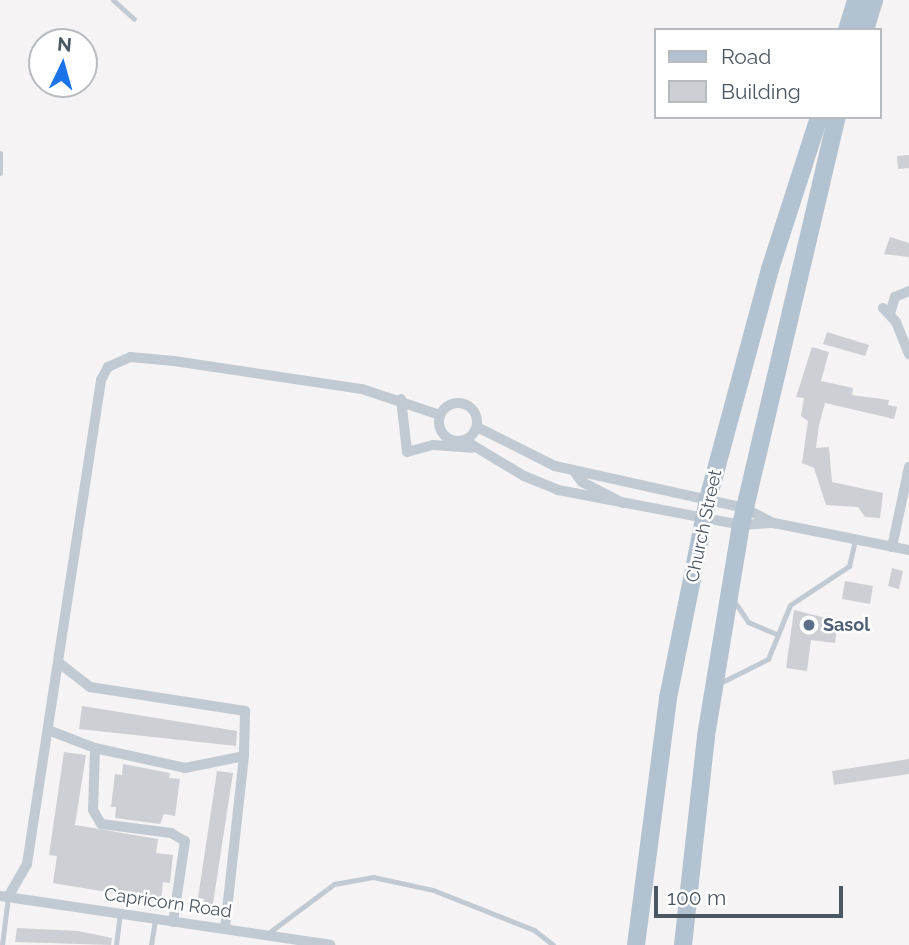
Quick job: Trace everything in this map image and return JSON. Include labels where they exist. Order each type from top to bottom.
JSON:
[{"type":"main road","points":[[848,28],[856,0]]},
{"type":"main road","points":[[865,28],[874,0]]},
{"type":"main road","name":"Church Street","points":[[636,945],[668,698],[708,499],[770,269],[818,119]]},
{"type":"main road","name":"Church Street","points":[[683,945],[714,687],[743,517],[837,119]]},
{"type":"street","points":[[909,291],[895,297],[890,315],[909,354]]},
{"type":"street","points":[[890,315],[909,319]]},
{"type":"street","points":[[4,896],[27,864],[101,380],[114,362],[130,357],[174,361],[401,399],[440,415]]},
{"type":"street","points":[[401,399],[407,452],[433,444],[474,448]]},
{"type":"street","points":[[774,523],[743,517],[708,499],[537,461],[477,427],[472,409],[461,403],[449,405],[440,415],[440,427],[446,437],[464,440],[541,484],[625,505],[704,518],[743,517],[909,550]]},
{"type":"street","points":[[464,440],[477,427]]},
{"type":"street","points":[[892,547],[909,467]]},
{"type":"street","points":[[573,470],[585,485],[608,492],[625,505]]},
{"type":"street","points":[[58,662],[90,687],[245,711],[244,755],[225,929]]},
{"type":"street","points":[[48,730],[94,748],[185,768],[244,755]]},
{"type":"street","points":[[94,748],[97,821],[110,827],[178,835],[185,841],[173,922]]},
{"type":"street","name":"Capricorn Road","points":[[4,896],[330,945]]},
{"type":"lane","points":[[113,0],[134,19]]},
{"type":"lane","points":[[0,153],[0,173]]},
{"type":"lane","points":[[714,687],[768,659],[790,605],[849,566],[855,539]]},
{"type":"lane","points":[[730,595],[748,622],[776,634]]},
{"type":"lane","points":[[267,934],[334,884],[373,877],[433,890],[534,930],[553,945]]},
{"type":"lane","points":[[2,945],[4,896]]},
{"type":"lane","points":[[116,945],[120,914]]},
{"type":"lane","points":[[151,945],[155,919]]},
{"type":"building","points":[[909,155],[909,168],[898,169],[897,156]]},
{"type":"building","points":[[890,237],[909,243],[909,257],[884,254]]},
{"type":"building","points":[[827,332],[869,345],[865,356],[823,344]]},
{"type":"building","points":[[812,347],[829,352],[821,381],[853,388],[852,395],[889,400],[888,405],[897,407],[894,419],[825,403],[819,425],[816,448],[829,447],[832,482],[883,493],[880,518],[865,517],[858,507],[826,505],[814,468],[802,463],[808,421],[801,416],[804,398],[796,397]]},
{"type":"building","points":[[892,568],[903,571],[899,589],[888,586]]},
{"type":"building","points":[[845,581],[873,586],[870,604],[842,599]]},
{"type":"building","points":[[794,610],[838,621],[835,643],[811,640],[807,671],[786,668]]},
{"type":"building","points":[[82,706],[237,731],[236,746],[79,729]]},
{"type":"building","points":[[64,752],[86,755],[75,825],[158,839],[156,853],[173,855],[170,883],[163,882],[161,901],[53,883],[57,856],[49,855]]},
{"type":"building","points":[[909,759],[909,774],[834,785],[832,771]]},
{"type":"building","points":[[123,764],[170,773],[169,778],[180,779],[175,816],[164,814],[160,824],[115,818],[116,807],[111,807],[115,774],[122,775]]},
{"type":"building","points":[[217,771],[233,773],[212,910],[202,909],[204,899],[198,898]]},
{"type":"building","points":[[17,928],[78,931],[112,938],[111,945],[15,942]]},
{"type":"place","name":"Sasol","points":[[809,625]]}]
